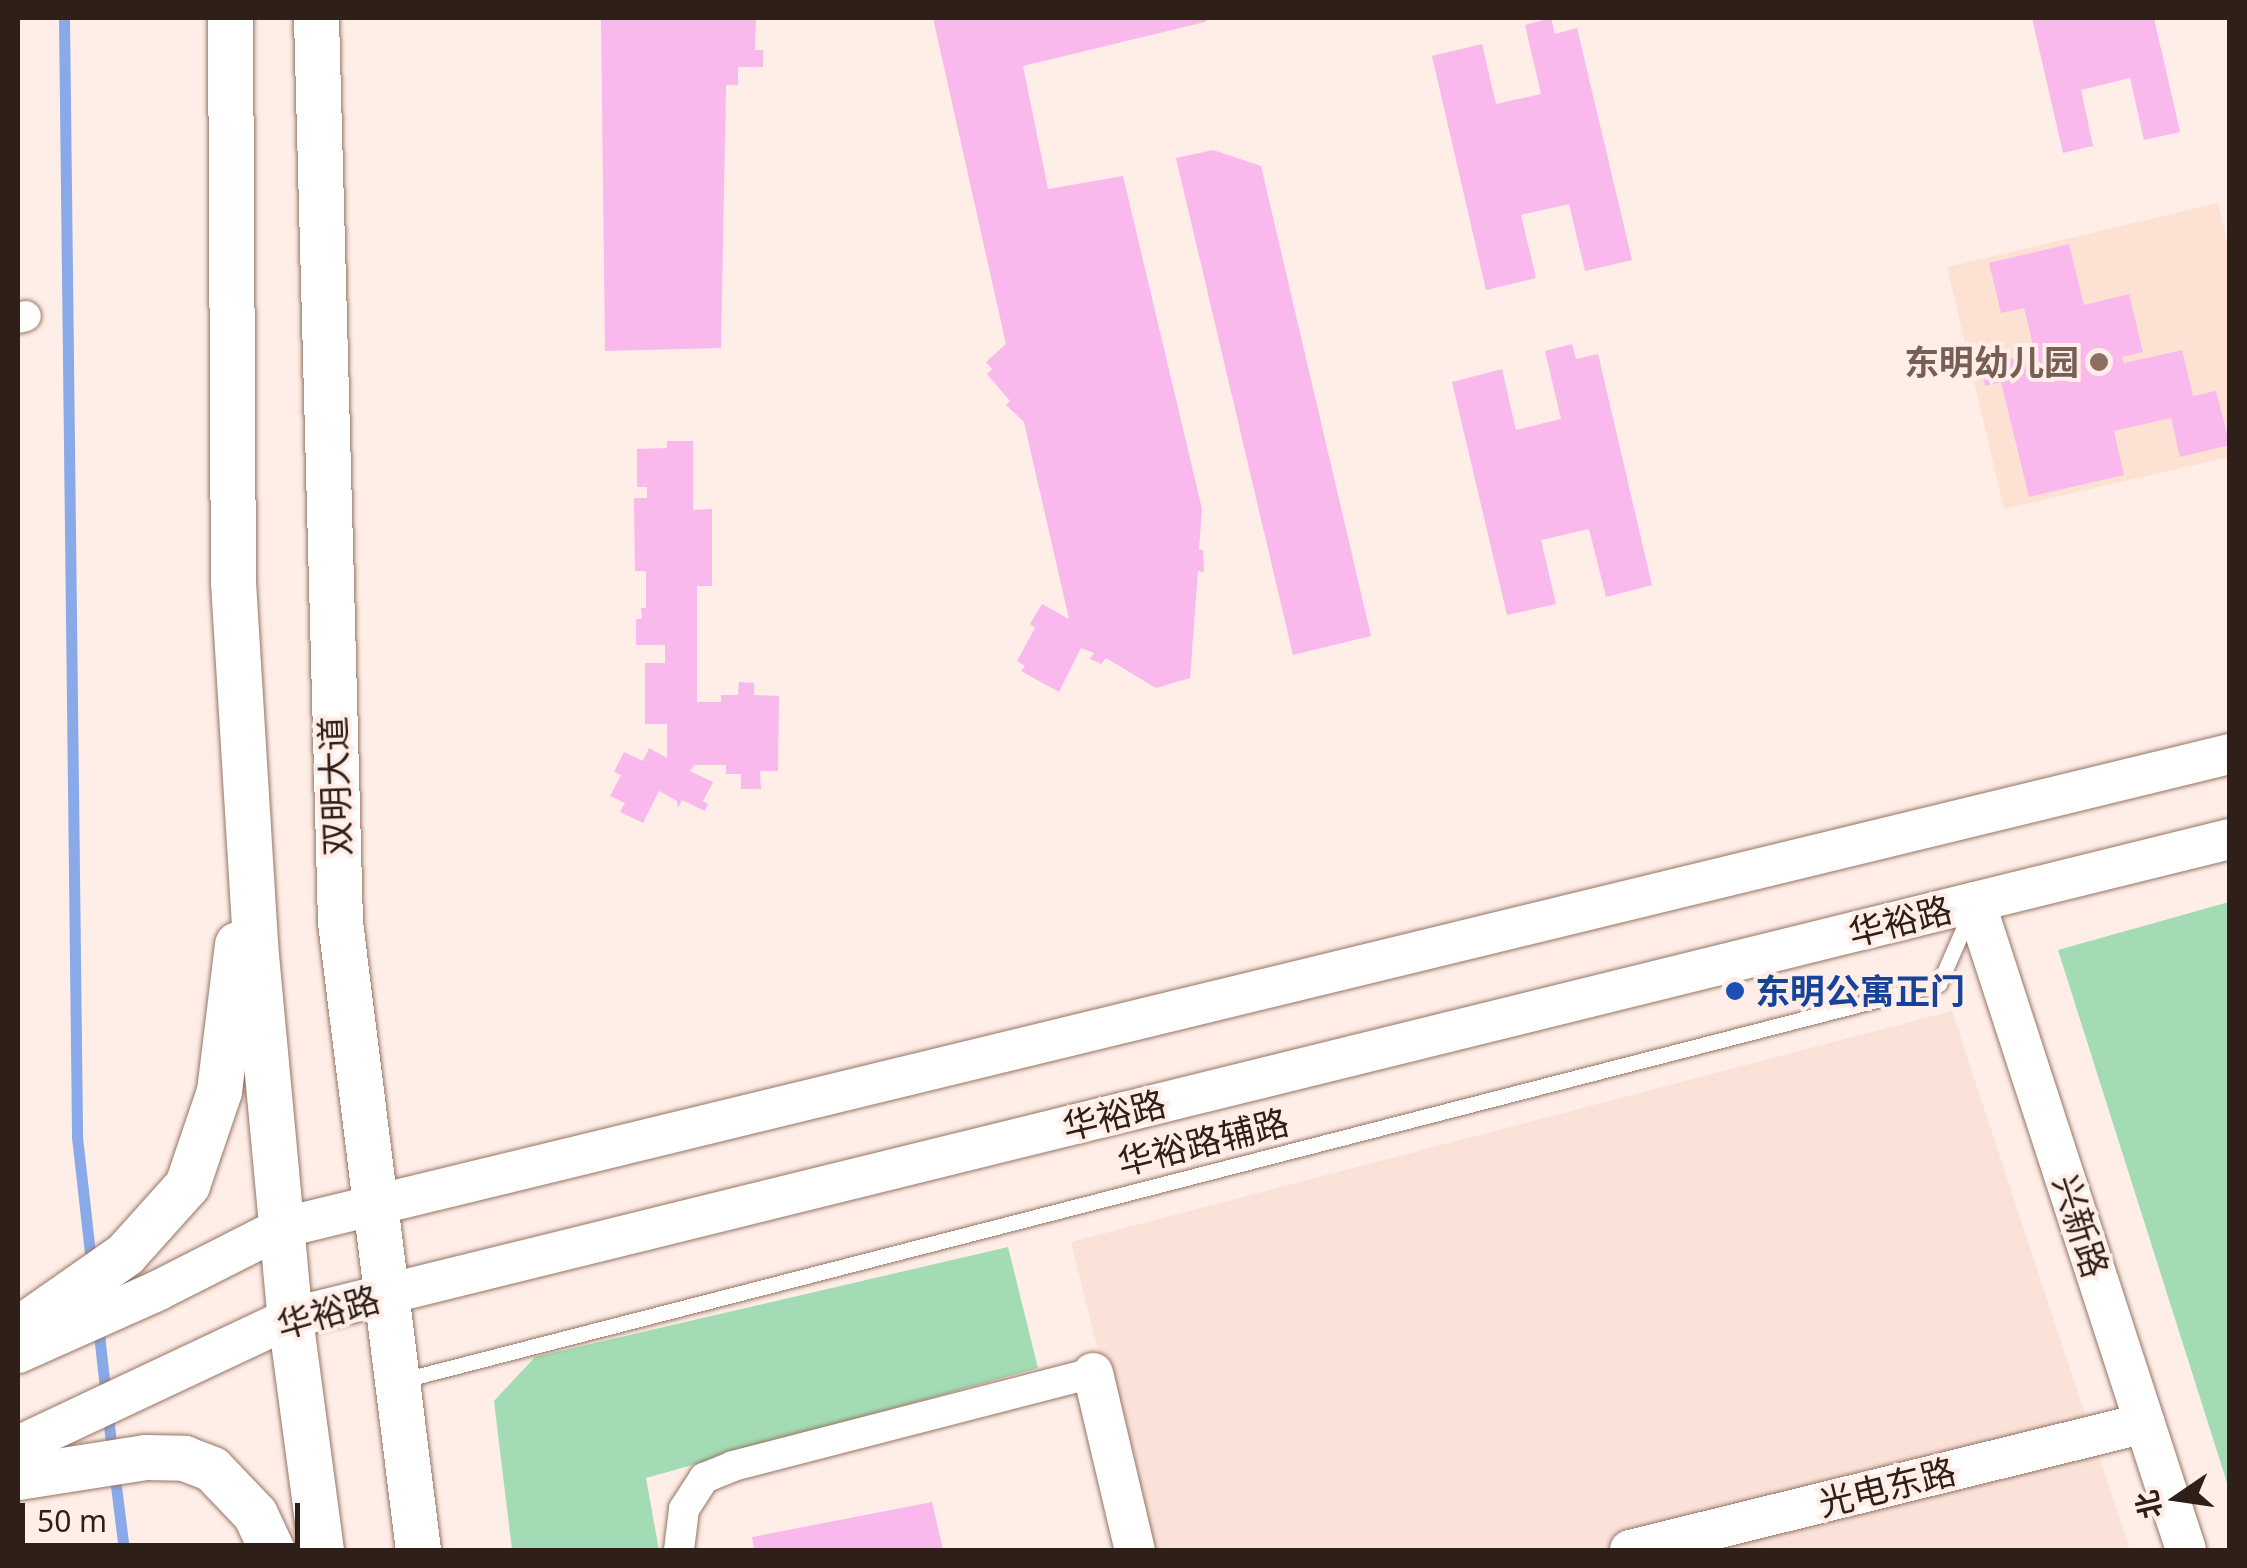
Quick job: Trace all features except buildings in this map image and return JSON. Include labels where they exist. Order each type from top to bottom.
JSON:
[{"type":"main road","points":[[230,18],[232,582],[249,848],[281,1228],[321,1550]]},
{"type":"main road","name":"双明大道","points":[[316,18],[340,922],[418,1550]]},
{"type":"main road","points":[[28,1335],[157,1291],[281,1228],[2230,754]]},
{"type":"main road","name":"华裕路","points":[[35,1455],[170,1373],[290,1318],[2230,839]]},
{"type":"main road","points":[[28,1335],[125,1254],[187,1184],[218,1091],[249,848]]},
{"type":"main road","name":"兴新路","points":[[1975,902],[2186,1550]]},
{"type":"main road","points":[[1093,1373],[1135,1550]]},
{"type":"main road","name":"光电东路","points":[[1630,1550],[2145,1423]]},
{"type":"main road","points":[[35,1455],[184,1458],[212,1469],[255,1514],[272,1550]]},
{"type":"street","points":[[679,1550],[684,1509],[704,1478],[733,1466],[1093,1373]]},
{"type":"lane","name":"华裕路辅路","points":[[396,1382],[1939,984],[1975,902]]},
{"type":"shaded area","name":"东明幼儿园","points":[[2218,203],[2230,252],[2229,457],[2004,509],[1947,267]]},
{"type":"shaded area","points":[[1952,1011],[2130,1550],[1148,1550],[1071,1242]]},
{"type":"green space","points":[[2230,902],[2229,1489],[2058,950]]},
{"type":"green space","points":[[1008,1247],[1038,1368],[646,1478],[659,1550],[512,1550],[494,1401],[535,1357]]},
{"type":"waterway","points":[[64,18],[77,1137],[91,1262]]},
{"type":"waterway","points":[[98,1325],[112,1451]]},
{"type":"waterway","points":[[114,1470],[124,1550]]},
{"type":"place","name":"东明幼儿园","points":[[2099,362]]},
{"type":"place","name":"东明公寓正门","points":[[1735,991]]}]
